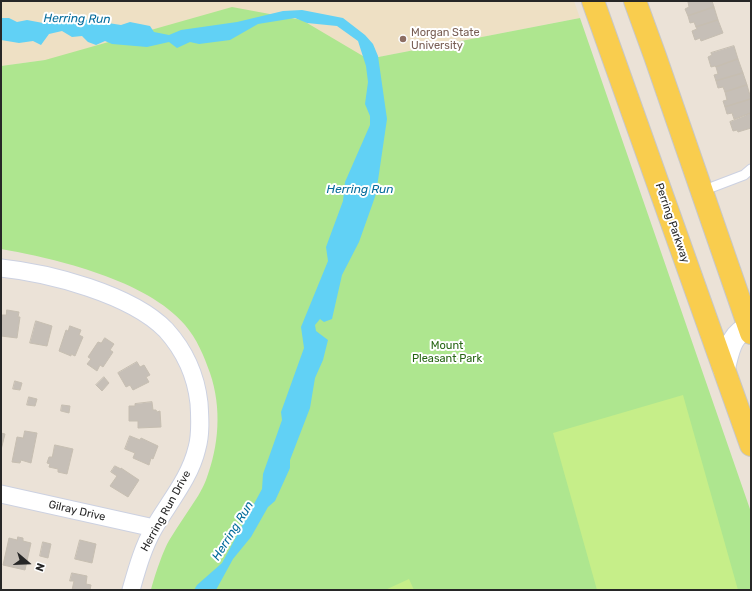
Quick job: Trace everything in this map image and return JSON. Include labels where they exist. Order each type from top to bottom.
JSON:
[{"type":"main road","name":"Perring Parkway","points":[[593,1],[621,75],[751,445]]},
{"type":"main road","points":[[635,1],[750,329]]},
{"type":"street","name":"Herring Run Drive","points":[[1,268],[28,271],[77,283],[125,303],[146,314],[164,329],[180,348],[194,378],[198,395],[200,431],[197,448],[185,478],[154,528],[138,565],[131,590]]},
{"type":"street","points":[[724,370],[731,343],[739,333],[750,329]]},
{"type":"street","name":"Gilray Drive","points":[[1,494],[154,528]]},
{"type":"lane","points":[[702,191],[744,175],[751,169]]},
{"type":"shaded area","name":"Morgan State University","points":[[1,1],[574,1],[580,18],[368,59],[45,60],[1,66]]},
{"type":"green space","name":"Mount Pleasant Park","points":[[232,7],[302,20],[368,59],[580,18],[751,512],[751,590],[151,590],[167,544],[199,494],[210,467],[214,454],[217,427],[214,386],[203,354],[189,330],[168,309],[148,296],[125,284],[100,274],[48,259],[1,249],[1,66],[45,60]]},
{"type":"green space","points":[[683,395],[738,590],[597,590],[553,433]]},
{"type":"green space","points":[[409,579],[414,590],[385,590]]},
{"type":"water","name":"Herring Run","points":[[302,10],[343,18],[365,35],[373,44],[378,56],[387,119],[376,194],[359,242],[342,275],[332,319],[324,322],[320,319],[315,325],[316,331],[328,340],[323,360],[315,378],[310,408],[290,460],[290,468],[275,501],[268,507],[251,537],[233,559],[216,590],[194,590],[197,585],[222,563],[262,489],[263,474],[282,420],[281,412],[304,348],[301,327],[328,261],[326,247],[343,201],[345,182],[370,125],[370,116],[365,104],[368,82],[366,66],[358,41],[337,26],[307,23],[295,18],[258,24],[230,40],[199,44],[190,42],[177,48],[169,42],[147,47],[112,44],[105,41],[96,45],[88,42],[82,36],[72,37],[62,31],[49,34],[41,45],[33,41],[19,43],[1,40],[1,18],[9,18],[17,22],[27,20],[43,23],[55,20],[63,24],[76,18],[121,25],[130,22],[150,26],[154,32],[169,35],[181,30],[237,22],[283,11]]},
{"type":"building","points":[[712,1],[714,7],[688,16],[685,9],[689,7],[688,2]]},
{"type":"building","points":[[714,7],[718,20],[696,27],[694,22],[690,23],[688,16]]},
{"type":"building","points":[[718,20],[723,33],[701,41],[700,38],[695,40],[692,31],[697,29],[696,27]]},
{"type":"building","points":[[734,46],[738,59],[716,67],[711,67],[708,57],[712,55],[711,53]]},
{"type":"building","points":[[738,59],[743,73],[716,81],[714,75],[718,74],[716,67]]},
{"type":"building","points":[[743,73],[747,85],[725,92],[723,87],[718,88],[716,81]]},
{"type":"building","points":[[747,85],[751,99],[725,107],[723,101],[727,100],[725,92]]},
{"type":"building","points":[[751,99],[751,113],[734,119],[732,113],[727,114],[725,107]]},
{"type":"building","points":[[751,113],[751,128],[738,132],[737,130],[733,131],[730,122]]},
{"type":"building","points":[[7,310],[19,312],[18,317],[20,317],[17,338],[1,336],[2,315],[6,315]]},
{"type":"building","points":[[36,321],[52,326],[47,346],[30,343]]},
{"type":"building","points":[[70,326],[81,330],[79,335],[83,337],[75,356],[59,351],[66,330],[68,331]]},
{"type":"building","points":[[105,338],[114,344],[110,350],[113,352],[103,367],[100,365],[97,371],[87,364],[91,359],[88,357],[98,342],[101,343]]},
{"type":"building","points":[[137,362],[140,367],[144,365],[150,375],[146,377],[149,382],[133,390],[130,385],[126,387],[118,373]]},
{"type":"building","points":[[104,377],[109,383],[102,391],[96,385]]},
{"type":"building","points":[[15,381],[22,383],[20,390],[13,389]]},
{"type":"building","points":[[29,397],[37,399],[35,406],[27,405]]},
{"type":"building","points":[[152,402],[153,410],[156,410],[157,412],[160,411],[161,427],[138,428],[138,421],[129,421],[129,406]]},
{"type":"building","points":[[62,405],[70,406],[69,413],[61,411]]},
{"type":"building","points":[[25,431],[37,433],[31,463],[21,460],[20,463],[12,462],[17,437],[23,438]]},
{"type":"building","points":[[1,433],[5,434],[1,450]]},
{"type":"building","points":[[130,436],[140,440],[141,438],[158,446],[149,465],[133,458],[135,453],[125,449]]},
{"type":"building","points":[[55,445],[73,449],[67,474],[58,472],[58,469],[49,467],[50,464],[47,463],[49,457],[52,457]]},
{"type":"building","points":[[115,466],[121,468],[139,480],[128,497],[110,486],[117,476],[111,472]]},
{"type":"building","points":[[18,537],[23,538],[23,541],[31,543],[25,570],[3,565],[9,538],[17,540]]},
{"type":"building","points":[[80,540],[96,544],[92,563],[75,559]]},
{"type":"building","points":[[43,542],[51,544],[48,558],[40,556]]},
{"type":"building","points":[[72,573],[87,576],[86,584],[91,585],[90,590],[72,590],[74,581],[70,581]]},
{"type":"place","name":"Morgan State University","points":[[403,39]]}]
